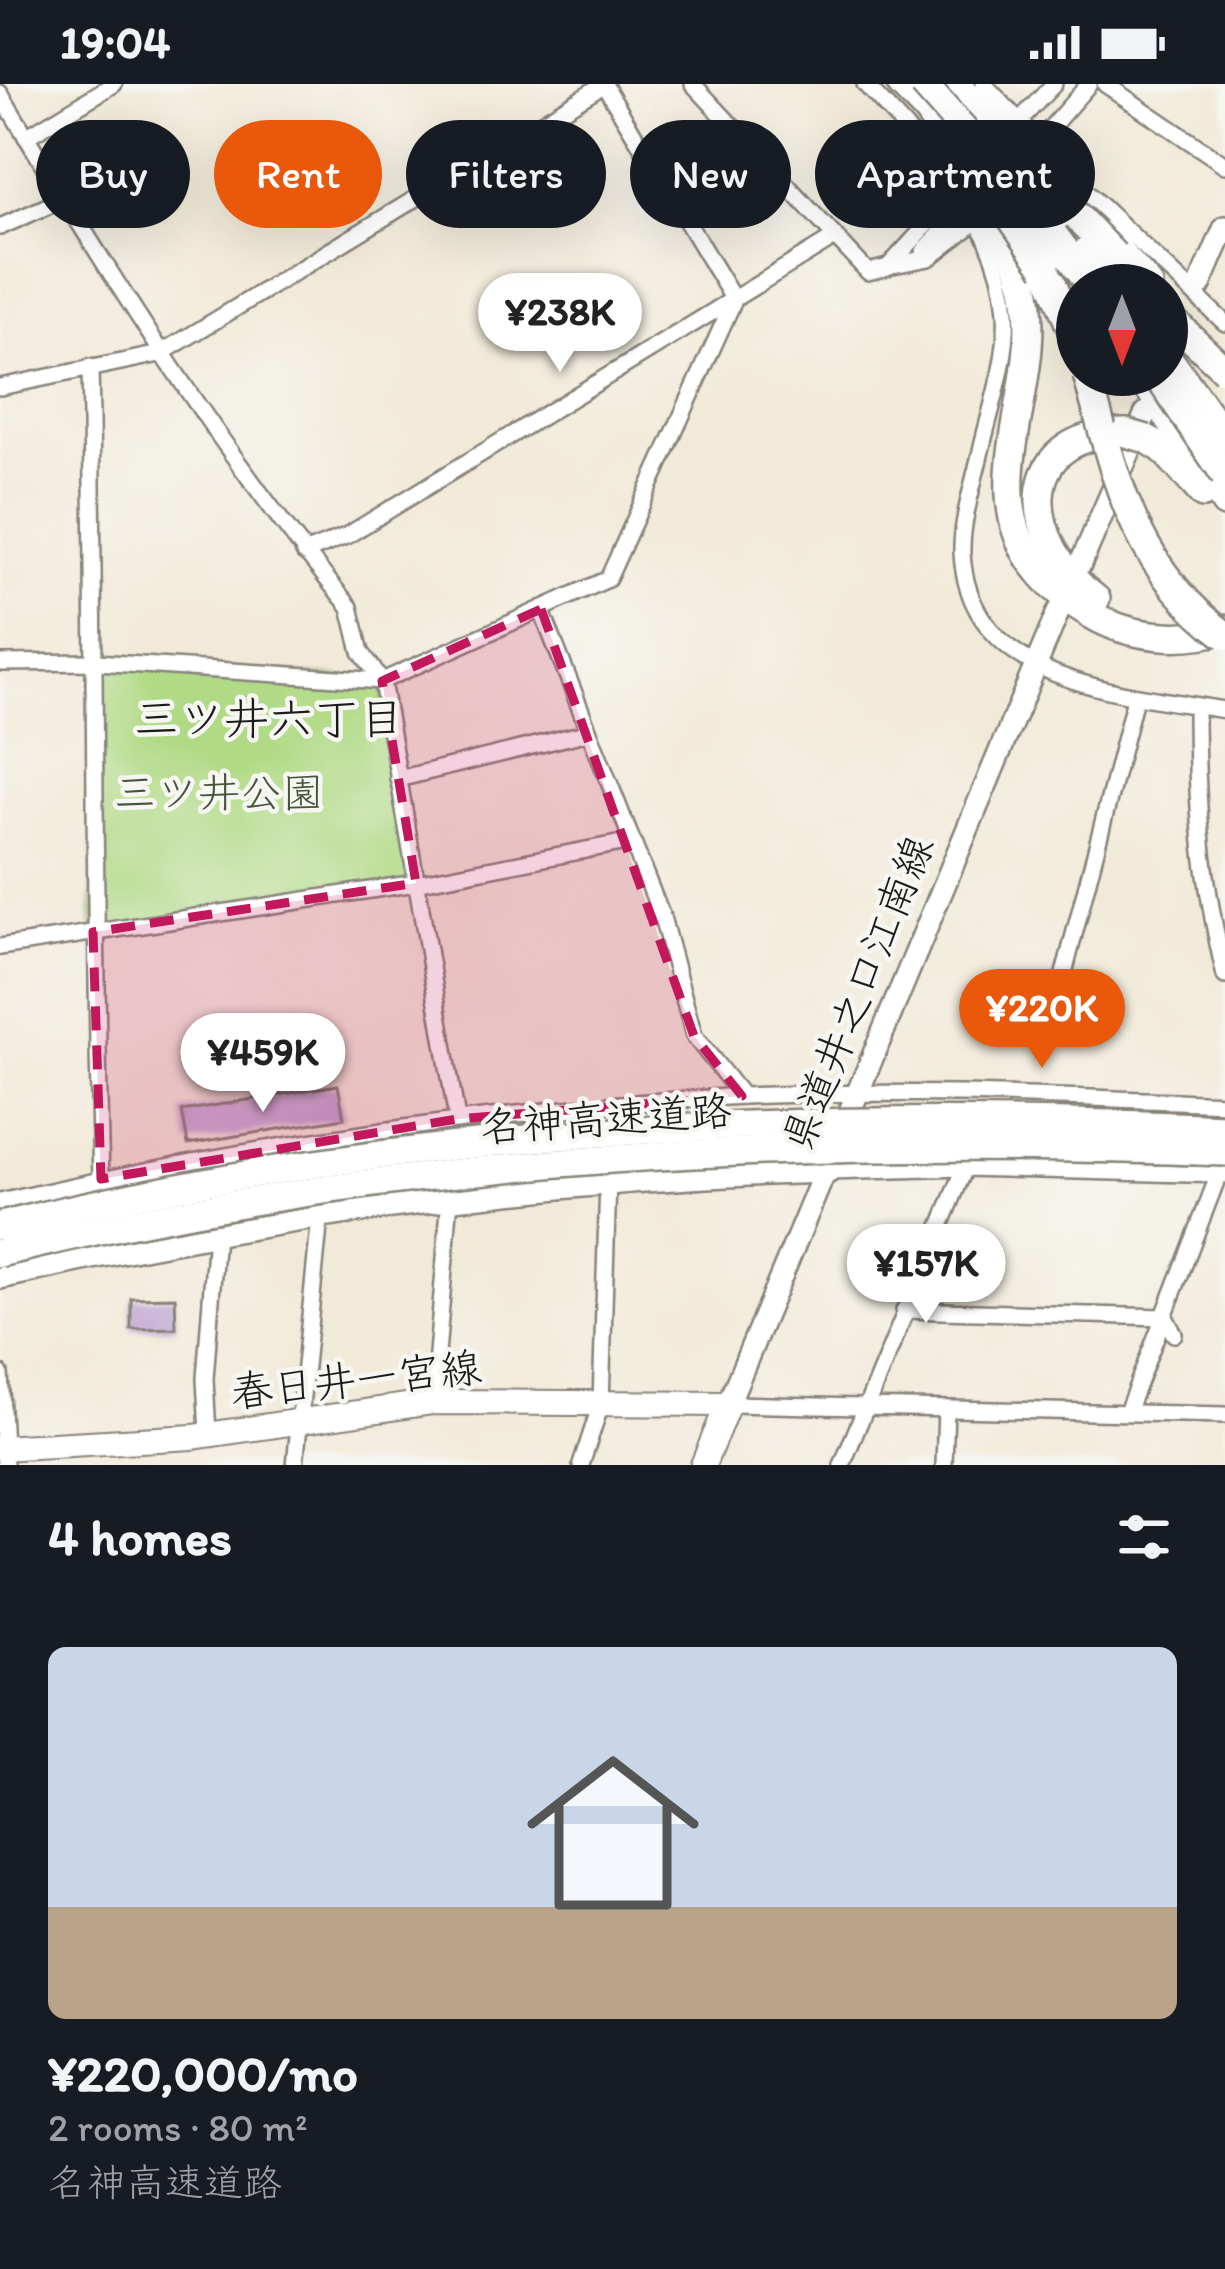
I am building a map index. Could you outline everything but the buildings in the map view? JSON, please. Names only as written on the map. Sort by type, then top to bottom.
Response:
[{"type":"highway","points":[[904,84],[924,96],[1042,219],[1075,264]]},
{"type":"highway","points":[[904,84],[1025,233],[1056,298]]},
{"type":"highway","points":[[954,84],[1004,120]]},
{"type":"highway","points":[[924,96],[1059,264]]},
{"type":"highway","points":[[924,96],[1007,232],[1024,285],[1026,361],[1010,436],[1008,480],[1023,541],[1054,589],[1100,620],[1225,632]]},
{"type":"highway","points":[[1095,223],[1128,264]]},
{"type":"highway","points":[[1082,228],[1105,264]]},
{"type":"highway","points":[[1188,332],[1225,370]]},
{"type":"highway","points":[[1188,336],[1225,380]]},
{"type":"highway","points":[[1188,373],[1225,425]]},
{"type":"highway","points":[[1188,385],[1225,436]]},
{"type":"highway","points":[[1093,396],[1122,497],[1148,554],[1184,604],[1225,632]]},
{"type":"highway","points":[[1154,396],[1225,503]]},
{"type":"highway","points":[[1171,396],[1225,475]]},
{"type":"highway","points":[[1225,520],[1140,428],[1094,435],[1050,466],[1039,501],[1042,533],[1076,584],[1100,602],[1157,627],[1225,610]]},
{"type":"highway","name":"名神高速道路","points":[[0,1226],[274,1172],[573,1133],[763,1121],[952,1118],[1225,1128]]},
{"type":"highway","name":"名神高速道路","points":[[0,1253],[323,1188],[579,1159],[816,1146],[1223,1167]]},
{"type":"main road","points":[[1200,285],[1225,227]]},
{"type":"main road","points":[[1081,563],[1140,428]]},
{"type":"main road","name":"県道井之口江南線","points":[[728,1404],[829,1172],[857,1093],[1058,612]]},
{"type":"main road","points":[[0,1278],[216,1234],[450,1198],[608,1180],[829,1172]]},
{"type":"main road","name":"春日井一宮線","points":[[3,1454],[208,1434],[433,1402],[728,1404]]},
{"type":"main road","points":[[704,1465],[728,1404]]},
{"type":"street","points":[[26,136],[114,84]]},
{"type":"street","points":[[0,387],[160,353],[604,84],[734,300]]},
{"type":"street","points":[[693,84],[868,272],[929,258],[968,228]]},
{"type":"street","points":[[865,84],[898,120]]},
{"type":"street","points":[[984,84],[1012,120]]},
{"type":"street","points":[[1032,120],[1054,84]]},
{"type":"street","points":[[1039,120],[1080,84]]},
{"type":"street","points":[[1041,120],[1089,84]]},
{"type":"street","points":[[1105,84],[1225,164]]},
{"type":"street","points":[[0,93],[5,111],[36,154]]},
{"type":"street","points":[[1095,201],[1225,323]]},
{"type":"street","points":[[0,226],[36,211]]},
{"type":"street","points":[[79,228],[160,353],[304,553],[350,607],[361,652],[382,682],[458,1119]]},
{"type":"street","points":[[888,267],[924,228]]},
{"type":"street","points":[[910,260],[943,228]]},
{"type":"street","points":[[981,228],[1006,314],[963,535],[965,579],[974,610],[988,630],[1034,663],[1104,692],[1225,710]]},
{"type":"street","points":[[304,553],[348,535],[835,237]]},
{"type":"street","points":[[0,663],[97,662],[382,682],[608,579],[734,300]]},
{"type":"street","points":[[89,367],[97,662],[93,932],[101,1179]]},
{"type":"street","points":[[542,609],[662,917],[694,1036],[742,1096]]},
{"type":"street","points":[[1039,1036],[1058,997],[1135,698]]},
{"type":"street","points":[[1196,706],[1195,808],[1203,878],[1225,976]]},
{"type":"street","points":[[398,779],[589,732]]},
{"type":"street","points":[[0,946],[416,883],[632,841]]},
{"type":"street","points":[[0,1202],[297,1141],[458,1119],[742,1096],[857,1093],[1225,1103]]},
{"type":"street","points":[[829,1172],[1223,1167],[1127,1412]]},
{"type":"street","points":[[842,1465],[964,1168]]},
{"type":"street","points":[[581,1465],[601,1405],[608,1180]]},
{"type":"street","points":[[433,1402],[450,1198]]},
{"type":"street","points":[[295,1465],[304,1417],[309,1303],[320,1216]]},
{"type":"street","points":[[208,1434],[206,1379],[216,1234]]},
{"type":"street","points":[[904,1310],[1166,1317]]},
{"type":"street","points":[[1166,1317],[1174,1334]]},
{"type":"street","points":[[0,1373],[3,1454]]},
{"type":"street","points":[[728,1404],[1225,1415]]},
{"type":"street","points":[[944,1465],[946,1408]]},
{"type":"highlighted area","points":[[541,609],[694,1036],[742,1096],[457,1119],[101,1179],[93,932],[416,883],[382,681]]},
{"type":"green space","name":"三ツ井公園","points":[[97,662],[382,681],[416,883],[93,932]]},
{"type":"district","name":"三ツ井六丁目","points":[[269,718]]}]
